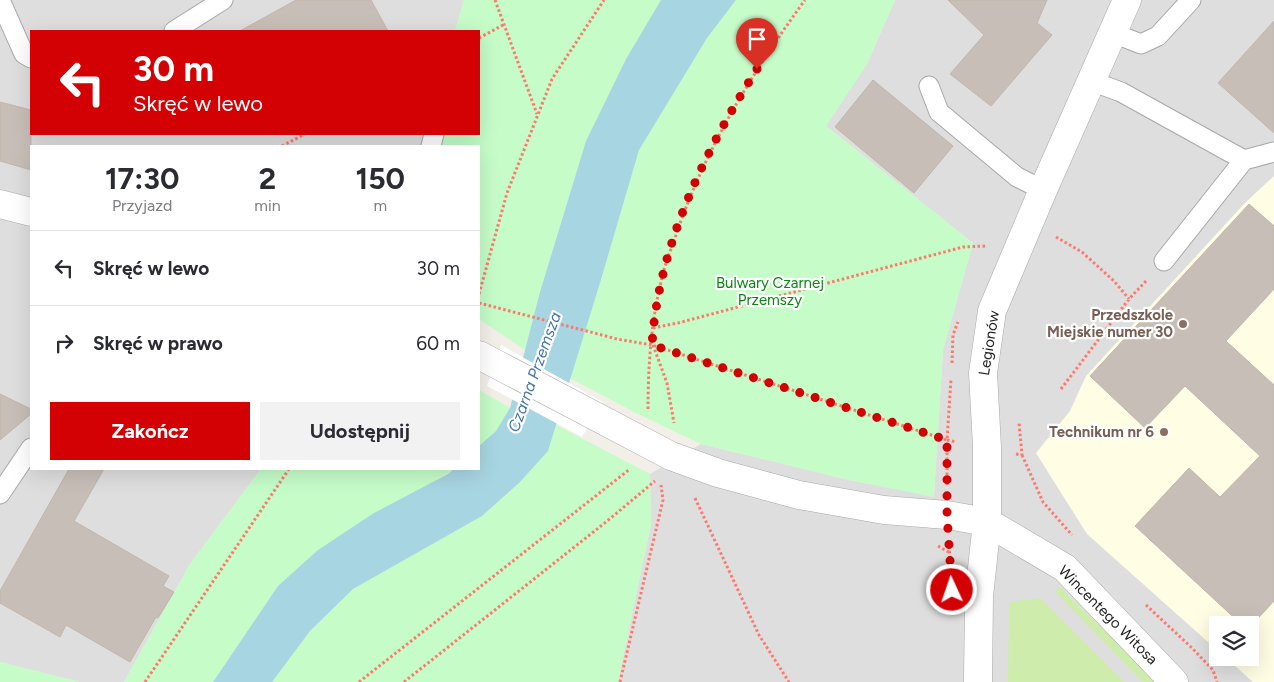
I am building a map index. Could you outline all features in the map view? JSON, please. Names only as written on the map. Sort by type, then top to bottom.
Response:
[{"type":"street","name":"Legionów","points":[[978,682],[979,596],[987,522],[987,447],[982,373],[992,311],[1127,0]]},
{"type":"street","points":[[0,204],[30,212]]},
{"type":"street","points":[[480,355],[671,456],[718,473],[799,495],[884,510],[947,515],[987,522]]},
{"type":"street","name":"Wincentego Witosa","points":[[987,522],[1065,568],[1174,682]]},
{"type":"lane","points":[[0,0],[24,54],[30,57]]},
{"type":"lane","points":[[176,30],[223,0]]},
{"type":"lane","points":[[1113,33],[1141,44],[1158,36],[1190,0]]},
{"type":"lane","points":[[1091,81],[1121,92],[1244,160]]},
{"type":"lane","points":[[929,86],[939,112],[1017,177],[1043,190]]},
{"type":"lane","points":[[1164,261],[1244,160],[1274,152]]},
{"type":"lane","points":[[0,494],[30,449]]},
{"type":"path","points":[[495,0],[538,115]]},
{"type":"path","points":[[480,290],[507,193],[552,79],[604,0]]},
{"type":"path","points":[[648,411],[649,365],[656,308],[664,269],[686,207],[710,151],[750,80],[805,0]]},
{"type":"path","points":[[480,37],[504,24]]},
{"type":"path","points":[[284,145],[303,135]]},
{"type":"path","points":[[1060,228],[1056,238],[1082,252],[1114,281],[1129,299]]},
{"type":"path","points":[[653,328],[963,247],[986,246]]},
{"type":"path","points":[[1061,389],[1129,299],[1164,261]]},
{"type":"path","points":[[480,303],[617,339],[652,345],[947,440],[1022,455],[1018,418]]},
{"type":"path","points":[[652,345],[667,383],[674,426]]},
{"type":"path","points":[[947,440],[947,515],[951,562]]},
{"type":"path","points":[[358,682],[633,467]]},
{"type":"path","points":[[145,682],[288,470]]},
{"type":"path","points":[[404,682],[583,541],[659,478],[663,500],[646,581],[620,682]]},
{"type":"path","points":[[694,495],[758,635],[789,682]]},
{"type":"shaded area","points":[[0,0],[464,0],[455,30],[30,30],[30,135],[430,135],[426,145],[30,145],[30,470],[260,470],[190,564],[124,682],[80,682],[0,662]]},
{"type":"shaded area","points":[[895,0],[1274,0],[1274,682],[618,682],[651,524],[650,474],[701,444],[849,480],[934,496],[943,350],[973,243],[826,126],[867,64]]},
{"type":"shaded area","name":"Technikum nr 6","points":[[1274,176],[1274,682],[1253,682],[1235,666],[1259,666],[1259,616],[1209,616],[1209,643],[1087,534],[1036,453],[1070,411],[1086,376],[1245,203]]},
{"type":"green space","points":[[464,0],[661,0],[626,59],[586,141],[540,292],[525,350],[480,320],[480,145],[426,145],[430,135],[480,135],[480,30],[455,30]]},
{"type":"green space","name":"Bulwary Czarnej Przemszy","points":[[736,0],[895,0],[867,64],[826,126],[973,243],[943,350],[934,497],[849,480],[701,444],[636,413],[570,378],[639,149],[707,38]]},
{"type":"green space","points":[[480,391],[510,408],[496,431],[480,445]]},
{"type":"green space","points":[[556,425],[650,474],[651,524],[618,682],[272,682],[310,631],[353,589],[482,516],[520,482],[548,451]]},
{"type":"green space","points":[[260,470],[452,470],[278,586],[213,682],[124,682],[190,564]]},
{"type":"green space","points":[[1059,586],[1156,682],[1143,682],[1055,592]]},
{"type":"green space","points":[[1040,598],[1124,682],[1008,682],[1009,602]]},
{"type":"green space","points":[[0,662],[80,682],[0,682]]},
{"type":"water","name":"Czarna Przemsza","points":[[661,0],[736,0],[707,38],[639,150],[548,451],[520,482],[482,516],[353,589],[310,631],[272,682],[213,682],[278,586],[318,550],[374,513],[453,470],[480,470],[480,445],[496,431],[510,408],[540,292],[586,141],[626,59]]},
{"type":"pier","points":[[501,345],[603,402],[582,437],[487,386]]},
{"type":"building","points":[[296,0],[371,0],[387,30],[242,30]]},
{"type":"building","points":[[948,0],[1047,0],[1037,23],[1052,35],[991,106],[950,74],[984,35]]},
{"type":"building","points":[[1274,21],[1274,133],[1218,83]]},
{"type":"building","points":[[873,80],[953,146],[914,193],[835,127]]},
{"type":"building","points":[[0,102],[30,110],[30,170],[0,161]]},
{"type":"building","points":[[1249,204],[1274,226],[1274,289],[1226,341],[1274,385],[1274,601],[1259,617],[1232,616],[1135,526],[1189,468],[1220,497],[1260,456],[1185,386],[1145,428],[1090,376]]},
{"type":"building","points":[[0,394],[30,409],[30,415],[0,440]]},
{"type":"building","points":[[68,470],[103,470],[74,521],[169,576],[163,586],[174,592],[158,618],[156,617],[130,662],[66,625],[60,637],[0,603],[0,591]]},
{"type":"place","name":"Przedszkole Miejskie numer 30","points":[[1183,324]]},
{"type":"place","name":"Technikum nr 6","points":[[1164,432]]},
{"type":"route","points":[[757,69],[710,151],[686,207],[664,269],[656,308],[652,345],[947,440],[947,515],[952,590]]}]
